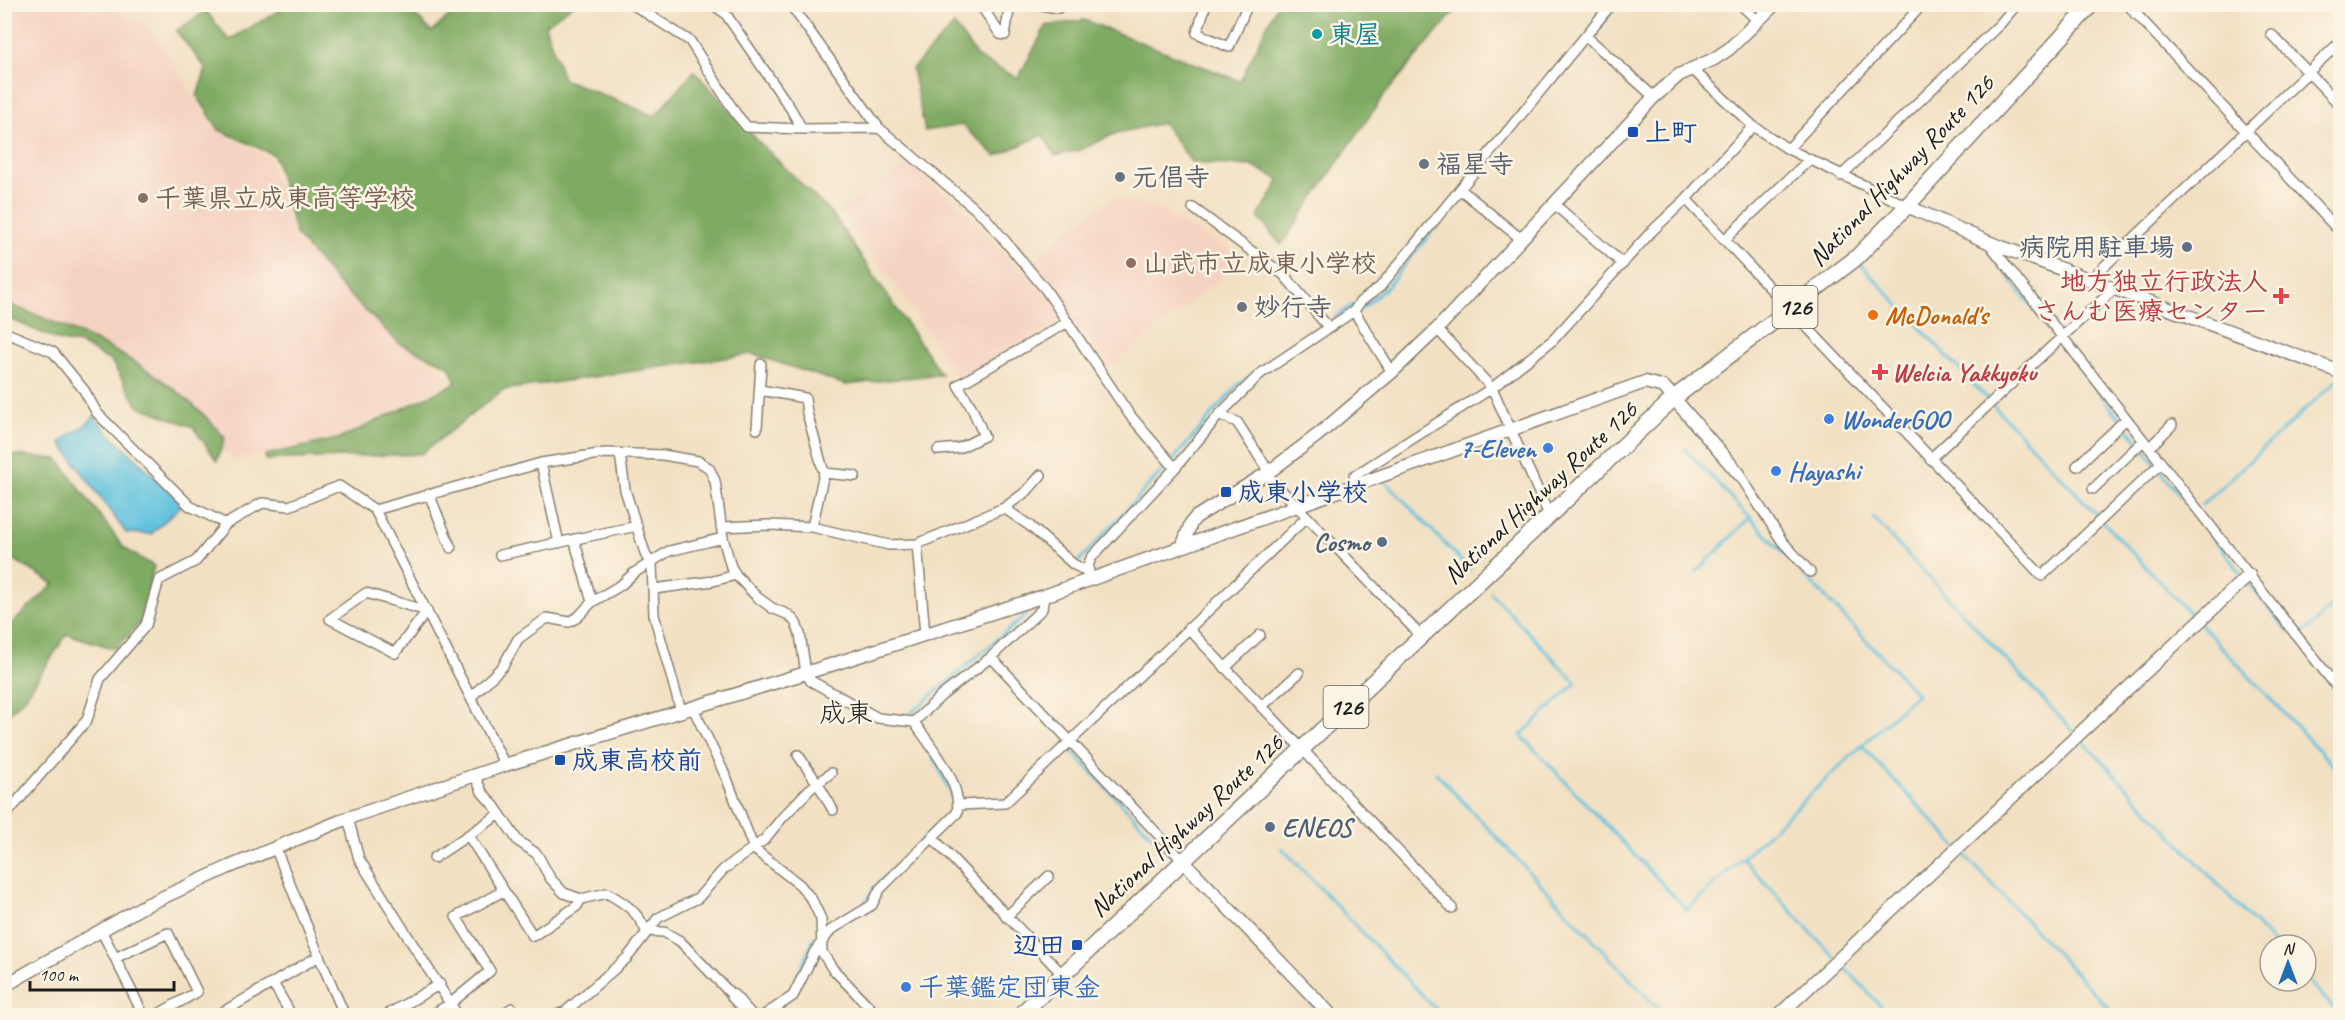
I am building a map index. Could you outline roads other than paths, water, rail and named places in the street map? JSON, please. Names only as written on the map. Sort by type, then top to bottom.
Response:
[{"type":"highway","name":"National Highway Route 126","points":[[1019,1016],[1674,398],[1856,258],[1907,206],[2092,4]]},
{"type":"street","points":[[632,4],[690,41],[736,114],[747,126],[802,129],[879,128]]},
{"type":"street","points":[[712,4],[725,13],[791,109],[802,129]]},
{"type":"street","points":[[790,4],[879,128],[985,217],[1046,290],[1129,414],[1172,464]]},
{"type":"street","points":[[980,4],[1000,34],[1005,35],[1010,4]]},
{"type":"street","points":[[1036,4],[1058,8],[1060,4]]},
{"type":"street","points":[[1206,4],[1197,33],[1229,47],[1248,4]]},
{"type":"street","points":[[1740,4],[1758,21]]},
{"type":"street","points":[[1183,545],[1191,523],[1196,517],[1268,473],[1319,434],[1392,372],[1437,329],[1654,97],[1679,75],[1714,59],[1729,49],[1774,4]]},
{"type":"street","points":[[1788,149],[1923,4]]},
{"type":"street","points":[[1841,176],[2000,24],[2017,4]]},
{"type":"street","points":[[2127,4],[2340,232]]},
{"type":"street","points":[[2135,14],[2145,4]]},
{"type":"street","points":[[1089,575],[1088,566],[1091,558],[1172,464],[1260,374],[1356,308],[1388,279],[1614,5]]},
{"type":"street","points":[[2271,34],[2340,105]]},
{"type":"street","points":[[1588,38],[1654,97]]},
{"type":"street","points":[[2091,279],[2340,42]]},
{"type":"street","points":[[1692,69],[1753,126],[1788,149],[1841,176],[1988,242],[2340,372]]},
{"type":"street","points":[[1358,483],[1354,476],[1492,388],[1553,340],[1651,232],[1686,200],[1753,126]]},
{"type":"street","points":[[1724,240],[1809,160]]},
{"type":"street","points":[[1462,191],[1521,239]]},
{"type":"street","points":[[1686,200],[2042,576],[2161,463]]},
{"type":"street","points":[[1554,204],[1623,264]]},
{"type":"street","points":[[1193,208],[1284,275],[1329,328]]},
{"type":"street","points":[[1988,242],[2340,691]]},
{"type":"street","points":[[1930,459],[2115,288]]},
{"type":"street","points":[[1356,308],[1392,372]]},
{"type":"street","points":[[938,450],[959,448],[984,436],[972,408],[958,385],[1068,322]]},
{"type":"street","points":[[1437,329],[1492,388],[1549,515]]},
{"type":"street","points":[[4,332],[52,352],[84,390],[98,413],[190,506],[226,524]]},
{"type":"street","points":[[757,429],[761,364]]},
{"type":"street","points":[[4,986],[142,907],[276,847],[348,818],[505,765],[806,673],[1044,596],[1089,575],[1296,506],[1645,382],[1660,385],[1674,398],[1738,474],[1782,540],[1810,572]]},
{"type":"street","points":[[759,390],[805,398],[824,473],[812,527]]},
{"type":"street","points":[[1219,415],[1237,422],[1268,473],[1296,506],[1421,636]]},
{"type":"street","points":[[2077,466],[2126,420]]},
{"type":"street","points":[[2093,489],[2145,444],[2172,425]]},
{"type":"street","points":[[375,510],[541,463],[606,453],[698,460],[709,468],[715,481],[723,538],[731,567],[757,597],[772,608],[789,615],[795,623],[800,634],[806,673],[811,681],[878,718],[914,722],[946,768],[959,805],[957,813],[880,889],[872,905],[831,930],[821,941],[793,996],[763,1016]]},
{"type":"street","points":[[620,454],[626,490],[646,556],[652,564],[654,615],[687,709],[727,779],[754,849],[800,885],[812,900],[820,919],[822,952],[832,968],[878,1016]]},
{"type":"street","points":[[541,463],[560,543]]},
{"type":"street","points":[[824,473],[855,476]]},
{"type":"street","points":[[722,527],[769,525],[812,527],[889,545],[917,544],[1004,508],[1027,491],[1041,475]]},
{"type":"street","points":[[4,817],[87,720],[100,679],[146,625],[159,580],[196,561],[226,524],[262,502],[289,506],[339,486],[375,510],[505,765]]},
{"type":"street","points":[[429,494],[451,548]]},
{"type":"street","points":[[1004,508],[1030,526],[1089,575]]},
{"type":"street","points":[[959,805],[1005,803],[1307,517]]},
{"type":"street","points":[[500,555],[638,526]]},
{"type":"street","points":[[471,698],[503,666],[518,639],[548,618],[569,622],[592,602],[621,585],[634,573],[652,564],[669,551],[723,538]]},
{"type":"street","points":[[574,539],[592,602]]},
{"type":"street","points":[[917,544],[925,634]]},
{"type":"street","points":[[654,589],[713,581],[736,575]]},
{"type":"street","points":[[1778,1016],[2249,575]]},
{"type":"street","points":[[366,593],[427,611],[395,653],[330,619],[366,593]]},
{"type":"street","points":[[914,722],[941,696],[991,657],[1042,609],[1044,596]]},
{"type":"street","points":[[1188,628],[1452,908]]},
{"type":"street","points":[[1225,668],[1260,635]]},
{"type":"street","points":[[991,657],[1332,1016]]},
{"type":"street","points":[[1261,707],[1299,673]]},
{"type":"street","points":[[798,755],[833,810]]},
{"type":"street","points":[[554,1016],[565,1012],[627,958],[658,918],[698,897],[724,869],[754,849],[810,789],[831,773]]},
{"type":"street","points":[[475,776],[482,792],[518,841],[537,854],[550,878],[564,892],[581,899],[608,893],[628,905],[641,919],[646,931]]},
{"type":"street","points":[[434,858],[500,814]]},
{"type":"street","points":[[348,818],[359,859],[440,984],[458,1016]]},
{"type":"street","points":[[468,835],[533,936],[577,906],[581,899]]},
{"type":"street","points":[[932,837],[1063,975]]},
{"type":"street","points":[[276,847],[345,1016]]},
{"type":"street","points":[[1006,917],[1049,876]]},
{"type":"street","points":[[430,1016],[451,1003],[490,971],[456,917],[503,891]]},
{"type":"street","points":[[101,930],[144,1016]]},
{"type":"street","points":[[646,931],[664,932],[680,941],[751,1016]]},
{"type":"street","points":[[116,958],[168,933],[197,992],[155,1016]]},
{"type":"street","points":[[216,1016],[230,1012],[319,956]]},
{"type":"street","points":[[273,983],[292,1016]]},
{"type":"street","points":[[385,1016],[440,984]]},
{"type":"street","points":[[500,1016],[512,1008]]},
{"type":"water","points":[[94,416],[183,504],[151,534],[126,533],[61,443],[69,435],[86,425]]},
{"type":"waterway","points":[[1558,77],[1615,8]]},
{"type":"waterway","points":[[1334,318],[1353,305],[1363,307],[1386,288],[1485,166]]},
{"type":"waterway","points":[[1990,253],[2244,577]]},
{"type":"waterway","points":[[1861,265],[2195,619]]},
{"type":"waterway","points":[[1280,355],[1317,329]]},
{"type":"waterway","points":[[1078,562],[1179,453],[1238,385],[1276,358]]},
{"type":"waterway","points":[[2202,505],[2338,379]]},
{"type":"waterway","points":[[1491,593],[1576,683],[1521,735],[1687,910],[1917,694],[1685,449]]},
{"type":"waterway","points":[[1387,483],[1470,570]]},
{"type":"waterway","points":[[1697,571],[1751,517]]},
{"type":"waterway","points":[[1873,518],[2075,733]]},
{"type":"waterway","points":[[2248,582],[2289,633]]},
{"type":"waterway","points":[[2303,634],[2340,599]]},
{"type":"waterway","points":[[910,714],[1026,615]]},
{"type":"waterway","points":[[2200,624],[2340,773]]},
{"type":"waterway","points":[[2080,738],[2264,933]]},
{"type":"waterway","points":[[923,742],[937,764],[953,799]]},
{"type":"waterway","points":[[1862,746],[1956,846]]},
{"type":"waterway","points":[[1068,747],[1177,862]]},
{"type":"waterway","points":[[1436,773],[1665,1016]]},
{"type":"waterway","points":[[864,904],[875,887],[953,809],[953,806]]},
{"type":"waterway","points":[[1282,848],[1442,1016]]},
{"type":"waterway","points":[[1961,851],[2116,1016]]},
{"type":"waterway","points":[[1742,858],[1835,958]]},
{"type":"waterway","points":[[798,976],[814,937]]},
{"type":"waterway","points":[[1840,962],[1890,1016]]},
{"type":"waterway","points":[[1293,984],[1323,1016]]},
{"type":"waterway","points":[[759,1013],[792,990]]},
{"type":"waterway","points":[[2318,991],[2340,1015]]},
{"type":"place","name":"東屋","points":[[1317,34]]},
{"type":"place","name":"上町","points":[[1633,132]]},
{"type":"place","name":"福星寺","points":[[1424,164]]},
{"type":"place","name":"元倡寺","points":[[1120,177]]},
{"type":"place","name":"千葉県立成東高等学校","points":[[143,198]]},
{"type":"place","name":"病院用駐車場","points":[[2187,247]]},
{"type":"place","name":"山武市立成東小学校","points":[[1131,263]]},
{"type":"place","name":"地方独立行政法人 さんむ医療センター","points":[[2281,296]]},
{"type":"place","name":"妙行寺","points":[[1242,307]]},
{"type":"place","name":"McDonald's","points":[[1873,315]]},
{"type":"place","name":"Welcia Yakkyoku","points":[[1880,372]]},
{"type":"place","name":"WonderGOO","points":[[1829,419]]},
{"type":"place","name":"7-Eleven","points":[[1548,448]]},
{"type":"place","name":"Hayashi","points":[[1776,471]]},
{"type":"place","name":"成東小学校","points":[[1226,492]]},
{"type":"place","name":"Cosmo","points":[[1382,542]]},
{"type":"place","name":"成東高校前","points":[[560,760]]},
{"type":"place","name":"ENEOS","points":[[1270,827]]},
{"type":"place","name":"辺田","points":[[1077,945]]},
{"type":"place","name":"千葉鑑定団東金","points":[[906,987]]},
{"type":"district","name":"成東","points":[[846,713]]}]
